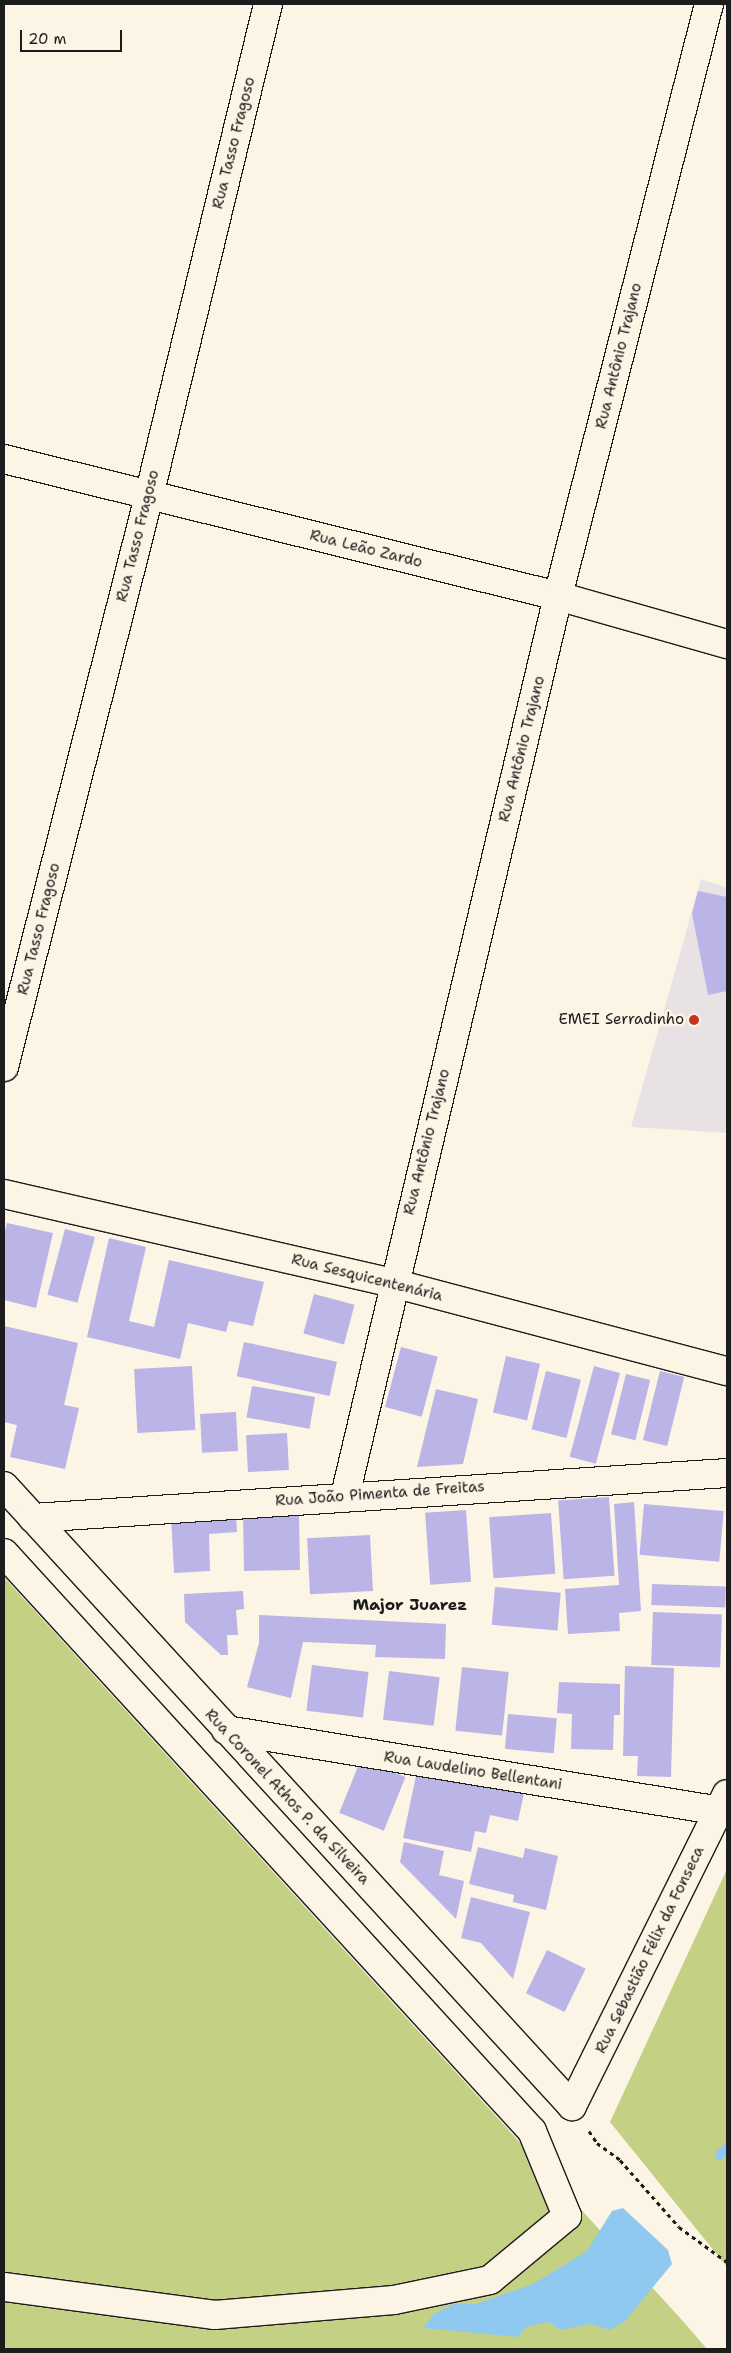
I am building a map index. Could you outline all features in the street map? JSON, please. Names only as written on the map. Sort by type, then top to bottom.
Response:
[{"type":"street","name":"Rua Tasso Fragoso","points":[[4,1067],[149,496],[268,4]]},
{"type":"street","name":"Rua Antônio Trajano","points":[[345,1496],[393,1282],[558,596],[708,4]]},
{"type":"street","name":"Rua Leão Zardo","points":[[4,459],[558,596],[727,644]]},
{"type":"street","name":"Rua Sesquicentenária","points":[[4,1194],[393,1282],[727,1371]]},
{"type":"street","name":"Rua João Pimenta de Freitas","points":[[33,1518],[345,1496],[727,1473]]},
{"type":"street","name":"Rua Coronel Athos P. da Silveira","points":[[4,1486],[572,2106]]},
{"type":"street","points":[[4,1552],[532,2131],[567,2216],[490,2280],[394,2300],[214,2315],[4,2287]]},
{"type":"street","name":"Rua Laudelino Bellentani","points":[[226,1730],[723,1803]]},
{"type":"street","name":"Rua Sebastião Félix da Fonseca","points":[[572,2106],[723,1803]]},
{"type":"path","points":[[572,2106],[597,2143],[620,2160],[679,2227],[727,2262]]},
{"type":"shaded area","name":"EMEI Serradinho","points":[[701,879],[727,888],[727,1133],[631,1127]]},
{"type":"green space","points":[[4,1577],[681,2319],[707,2349],[4,2349]]},
{"type":"green space","points":[[727,1869],[727,2267],[610,2122]]},
{"type":"water","points":[[623,2208],[668,2250],[672,2264],[625,2321],[610,2330],[591,2324],[560,2330],[548,2322],[526,2327],[518,2337],[423,2328],[434,2314],[453,2304],[476,2304],[533,2284],[587,2251],[612,2211]]},
{"type":"building","points":[[698,891],[727,897],[727,991],[708,995],[692,913]]},
{"type":"building","points":[[7,1223],[53,1233],[36,1308],[4,1300],[4,1236]]},
{"type":"building","points":[[65,1229],[95,1237],[77,1303],[47,1295]]},
{"type":"building","points":[[109,1238],[146,1247],[129,1321],[154,1327],[169,1260],[264,1282],[253,1326],[229,1321],[226,1332],[188,1323],[180,1359],[87,1337]]},
{"type":"building","points":[[314,1294],[355,1305],[344,1344],[303,1334]]},
{"type":"building","points":[[4,1326],[78,1343],[64,1405],[79,1408],[65,1469],[10,1457],[17,1425],[4,1422]]},
{"type":"building","points":[[244,1342],[337,1362],[330,1396],[237,1376]]},
{"type":"building","points":[[401,1347],[438,1357],[422,1417],[385,1407]]},
{"type":"building","points":[[506,1356],[540,1364],[527,1420],[493,1413]]},
{"type":"building","points":[[192,1366],[195,1430],[137,1433],[134,1369]]},
{"type":"building","points":[[594,1366],[620,1373],[596,1464],[570,1457]]},
{"type":"building","points":[[546,1371],[581,1380],[566,1438],[531,1429]]},
{"type":"building","points":[[660,1371],[684,1377],[667,1446],[643,1440]]},
{"type":"building","points":[[626,1374],[650,1380],[635,1440],[611,1434]]},
{"type":"building","points":[[252,1386],[315,1397],[309,1429],[246,1418]]},
{"type":"building","points":[[436,1389],[478,1399],[463,1464],[417,1467]]},
{"type":"building","points":[[236,1412],[238,1451],[202,1453],[200,1414]]},
{"type":"building","points":[[287,1433],[289,1470],[248,1472],[246,1435]]},
{"type":"building","points":[[609,1497],[615,1576],[564,1579],[558,1501]]},
{"type":"building","points":[[634,1502],[641,1611],[619,1613],[620,1631],[568,1634],[565,1589],[619,1585],[614,1504]]},
{"type":"building","points":[[644,1504],[724,1511],[719,1562],[640,1555]]},
{"type":"building","points":[[466,1510],[471,1582],[430,1585],[425,1513]]},
{"type":"building","points":[[299,1513],[300,1570],[244,1571],[243,1514]]},
{"type":"building","points":[[551,1513],[555,1574],[493,1578],[489,1517]]},
{"type":"building","points":[[236,1515],[237,1532],[209,1534],[210,1571],[174,1573],[171,1517]]},
{"type":"building","points":[[370,1535],[373,1591],[310,1594],[307,1538]]},
{"type":"building","points":[[652,1584],[726,1587],[725,1608],[651,1605]]},
{"type":"building","points":[[495,1587],[561,1593],[557,1631],[492,1625]]},
{"type":"building","points":[[243,1591],[244,1609],[236,1610],[238,1635],[227,1635],[228,1655],[221,1655],[185,1622],[184,1594]]},
{"type":"building","points":[[653,1612],[722,1614],[720,1667],[651,1665]]},
{"type":"building","points":[[259,1615],[446,1624],[445,1659],[375,1657],[376,1645],[303,1642],[291,1698],[247,1687],[259,1643]]},
{"type":"building","points":[[312,1665],[369,1672],[363,1718],[306,1711]]},
{"type":"building","points":[[625,1666],[674,1668],[671,1777],[637,1776],[638,1756],[623,1756]]},
{"type":"building","points":[[462,1667],[509,1672],[502,1736],[455,1731]]},
{"type":"building","points":[[389,1671],[440,1677],[434,1726],[383,1720]]},
{"type":"building","points":[[559,1682],[620,1684],[620,1715],[614,1715],[613,1750],[571,1749],[572,1714],[557,1713]]},
{"type":"building","points":[[508,1714],[557,1718],[554,1753],[505,1749]]},
{"type":"building","points":[[361,1759],[406,1777],[384,1831],[339,1813]]},
{"type":"building","points":[[418,1766],[525,1789],[518,1821],[490,1815],[486,1833],[475,1831],[471,1852],[403,1838]]},
{"type":"building","points":[[404,1842],[444,1851],[439,1875],[464,1881],[456,1919],[400,1862]]},
{"type":"building","points":[[478,1847],[523,1858],[525,1848],[558,1856],[546,1910],[513,1902],[514,1895],[469,1884]]},
{"type":"building","points":[[471,1897],[530,1912],[513,1979],[481,1943],[461,1938]]},
{"type":"building","points":[[547,1950],[586,1969],[565,2012],[526,1993]]},
{"type":"waterway","points":[[720,2155],[727,2148]]},
{"type":"place","name":"EMEI Serradinho","points":[[694,1020]]},
{"type":"district","name":"Major Juarez","points":[[410,1605]]}]
